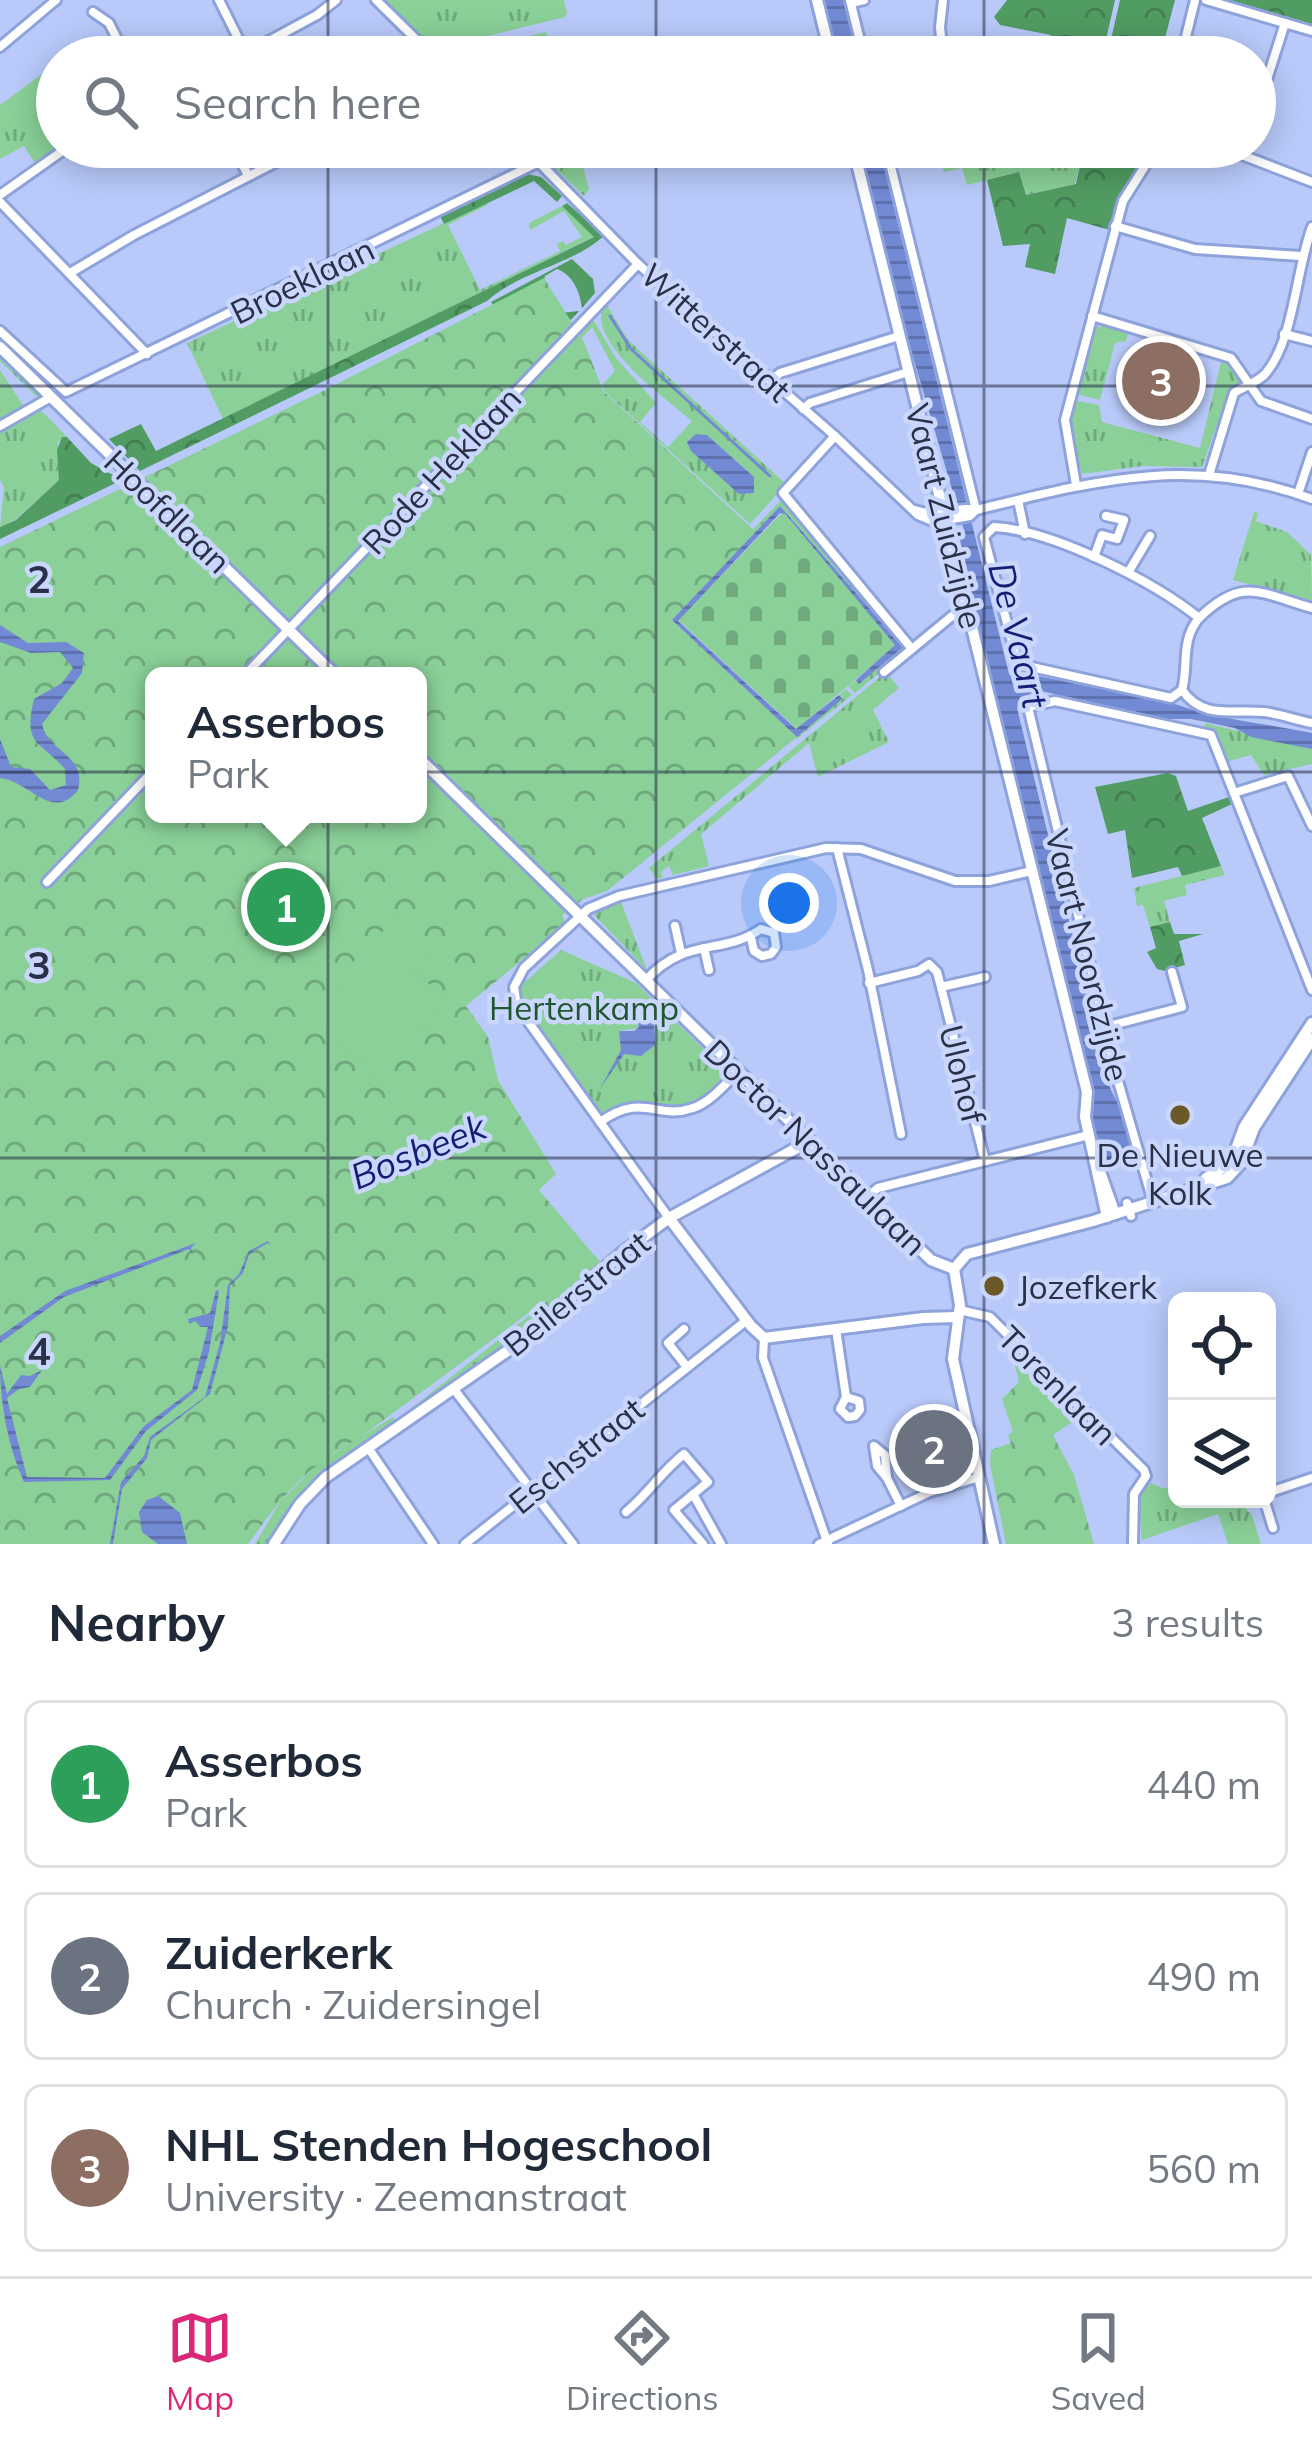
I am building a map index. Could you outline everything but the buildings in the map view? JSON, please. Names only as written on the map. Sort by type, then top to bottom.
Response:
[{"type":"street","points":[[1,44],[56,0]]},
{"type":"street","points":[[219,0],[235,36]]},
{"type":"street","points":[[279,36],[336,0]]},
{"type":"street","points":[[376,0],[413,36]]},
{"type":"street","points":[[817,0],[826,36]]},
{"type":"street","points":[[859,36],[850,2],[864,0]]},
{"type":"street","points":[[941,36],[943,0]]},
{"type":"street","points":[[1186,36],[1195,0]]},
{"type":"street","points":[[1206,0],[1312,31]]},
{"type":"street","points":[[93,12],[109,23],[116,36]]},
{"type":"street","points":[[1276,51],[1285,23]]},
{"type":"street","points":[[1276,165],[1312,182]]},
{"type":"street","points":[[41,168],[0,199],[147,354]]},
{"type":"street","points":[[244,168],[248,175]]},
{"type":"street","points":[[70,273],[262,168]]},
{"type":"street","name":"Broeklaan","points":[[0,425],[527,168]]},
{"type":"street","name":"Witterstraat","points":[[545,168],[638,264],[915,510],[932,516],[961,514]]},
{"type":"street","name":"Vaart Zuidzijde","points":[[858,168],[895,337],[961,514],[968,609],[1087,1092],[1089,1135],[1110,1212]]},
{"type":"street","points":[[890,168],[961,514],[1076,485],[1145,474],[1209,475],[1312,500]]},
{"type":"street","points":[[1076,485],[1065,421],[1115,226],[1123,201],[1144,168]]},
{"type":"street","points":[[1115,226],[1196,249],[1301,256]]},
{"type":"street","points":[[1209,475],[1230,400],[1265,376],[1284,334],[1312,227]]},
{"type":"street","name":"Rode Heklaan","points":[[253,667],[638,264]]},
{"type":"street","points":[[1092,316],[1232,358],[1261,401],[1312,419]]},
{"type":"street","points":[[0,331],[57,394]]},
{"type":"street","points":[[1284,334],[1312,341]]},
{"type":"street","points":[[770,381],[780,373],[895,337]]},
{"type":"street","name":"Hoofdlaan","points":[[0,347],[57,394],[327,667]]},
{"type":"street","points":[[802,410],[810,403],[908,372]]},
{"type":"street","points":[[835,436],[783,493],[912,649]]},
{"type":"street","points":[[1298,494],[1312,452]]},
{"type":"street","points":[[1018,500],[1025,534]]},
{"type":"street","points":[[1094,557],[1102,535],[1118,539],[1123,530],[1124,520],[1106,516]]},
{"type":"street","points":[[1182,690],[1171,698],[1018,664],[984,534],[996,526],[1094,557],[1129,572],[1199,618]]},
{"type":"street","points":[[1129,572],[1150,536]]},
{"type":"street","points":[[1312,608],[1240,591],[1221,597],[1190,628],[1182,690],[1204,709],[1262,712],[1312,724]]},
{"type":"street","points":[[884,672],[952,616],[968,609]]},
{"type":"street","name":"Vaart Noordzijde","points":[[1152,1198],[1105,1027],[1028,707],[1055,701],[1206,733],[1213,738],[1234,793]]},
{"type":"street","points":[[427,766],[581,916]]},
{"type":"street","points":[[1311,828],[1288,776],[1234,793],[1312,990]]},
{"type":"street","points":[[47,882],[145,779]]},
{"type":"street","points":[[837,848],[901,1134]]},
{"type":"street","points":[[807,1138],[669,1218],[514,998],[524,968],[599,902],[797,852],[861,849],[955,881],[989,881],[1033,871]]},
{"type":"street","name":"Doctor Nassaulaan","points":[[581,916],[933,1262],[954,1269]]},
{"type":"street","points":[[675,926],[681,953]]},
{"type":"street","points":[[646,980],[664,960],[681,953],[751,938]]},
{"type":"street","points":[[704,948],[709,970]]},
{"type":"street","name":"Ulohof","points":[[869,982],[919,971],[929,964],[938,972],[985,1161]]},
{"type":"street","points":[[1105,1027],[1182,1007],[1172,972]]},
{"type":"street","name":"Ulohof","points":[[941,987],[985,976]]},
{"type":"street","points":[[994,1544],[953,1358],[959,1314],[954,1269],[967,1254],[1129,1209],[1230,1165],[1244,1127],[1312,1023]]},
{"type":"street","points":[[1152,1198],[1218,1182],[1236,1169],[1251,1132],[1312,1039]]},
{"type":"street","points":[[600,1122],[634,1106],[677,1111],[696,1107],[739,1071]]},
{"type":"street","points":[[867,1197],[878,1188],[1089,1135]]},
{"type":"street","name":"Beilerstraat","points":[[274,1544],[319,1483],[517,1345],[669,1218],[764,1338]]},
{"type":"street","points":[[959,1314],[764,1338],[763,1358],[824,1543],[901,1506],[979,1477]]},
{"type":"street","name":"Torenlaan","points":[[959,1314],[990,1317],[1138,1463],[1146,1476],[1134,1494],[1133,1544]]},
{"type":"street","name":"Eschstraat","points":[[465,1544],[747,1321]]},
{"type":"street","points":[[684,1329],[668,1343],[688,1366]]},
{"type":"street","points":[[836,1329],[846,1397]]},
{"type":"street","points":[[453,1388],[572,1544]]},
{"type":"street","points":[[369,1449],[433,1544]]},
{"type":"street","points":[[626,1512],[655,1489],[661,1473],[684,1454],[707,1482],[674,1510],[703,1544]]},
{"type":"street","points":[[887,1478],[901,1506]]},
{"type":"street","points":[[1276,1492],[1312,1478]]},
{"type":"street","points":[[693,1494],[722,1544]]},
{"type":"street","points":[[1268,1508],[1273,1528]]},
{"type":"green space","points":[[383,0],[564,0],[567,13],[488,36],[420,36]]},
{"type":"green space","points":[[1007,0],[1115,0],[1107,36],[1051,36],[1000,25],[994,17]]},
{"type":"green space","points":[[1120,0],[1175,0],[1166,36],[1112,36]]},
{"type":"green space","points":[[1227,0],[1312,0],[1312,24]]},
{"type":"green space","points":[[36,78],[36,161],[24,146],[0,159],[0,105]]},
{"type":"green space","points":[[555,168],[584,168],[589,189],[584,196]]},
{"type":"green space","points":[[962,168],[1079,168],[1075,184],[1026,195],[1019,172],[967,185]]},
{"type":"green space","points":[[1079,168],[1140,168],[1121,197],[1110,230],[1067,218],[1055,274],[1025,267],[1030,244],[1003,246],[987,180],[1019,172],[1026,195],[1076,184]]},
{"type":"green space","points":[[527,174],[541,177],[562,196],[557,202],[534,181],[444,224],[440,216]]},
{"type":"green space","points":[[567,203],[604,236],[487,301],[140,471],[109,439],[141,424],[156,451],[594,237],[562,206]]},
{"type":"green space","points":[[489,204],[448,225],[480,290],[560,251],[557,244],[582,237],[564,211],[530,230],[529,223],[562,206],[595,236],[223,419],[187,343]]},
{"type":"green space","points":[[572,259],[593,279],[595,293],[582,308],[567,275],[557,269],[545,276],[543,283],[561,313],[579,311],[531,363],[491,302]]},
{"type":"green space","points":[[544,278],[584,342],[603,391],[756,532],[671,621],[797,737],[607,891],[583,899],[562,915],[565,922],[557,931],[466,1006],[488,1037],[498,1080],[556,1174],[539,1190],[599,1261],[309,1472],[248,1544],[0,1544],[0,547]]},
{"type":"green space","points":[[605,302],[629,341],[786,484],[750,524],[604,391],[602,385],[615,371],[592,327],[566,354],[537,374],[587,322],[594,321],[616,358],[656,403],[640,422],[668,447],[692,421],[616,351],[601,317]],"holes":[[[707,435],[754,477],[754,493],[688,446],[689,439]]]},
{"type":"green space","points":[[1102,321],[1129,330],[1126,341],[1115,343],[1100,400],[1075,394],[1092,326],[1101,327]]},
{"type":"green space","points":[[0,353],[45,398],[0,423],[0,370],[25,408],[40,400],[0,361]]},
{"type":"green space","points":[[1222,358],[1243,379],[1228,393],[1202,467],[1143,466],[1082,474],[1068,422],[1073,400],[1099,405],[1102,422],[1200,448]]},
{"type":"green space","points":[[40,409],[67,437],[58,442],[59,480],[16,519],[0,527],[4,487],[0,428]]},
{"type":"green space","points":[[62,437],[91,463],[122,480],[0,539],[0,527],[16,520],[59,480],[57,450]]},
{"type":"green space","points":[[783,498],[908,649],[855,693],[848,686],[856,680],[860,683],[902,646],[780,506],[672,620],[797,737],[842,698],[839,695],[846,689],[852,695],[796,739],[665,620]]},
{"type":"green space","points":[[783,512],[896,645],[797,729],[678,620]]},
{"type":"green space","points":[[1254,512],[1258,513],[1256,521],[1287,532],[1311,555],[1312,602],[1233,580]]},
{"type":"green space","points":[[886,672],[899,688],[873,710],[889,742],[818,777],[809,743],[701,834],[709,866],[673,875],[669,866],[657,879],[649,868]]},
{"type":"green space","points":[[1205,723],[1312,749],[1312,764],[1264,775],[1251,755],[1226,762],[1214,734],[1203,730]]},
{"type":"green space","points":[[1168,773],[1176,776],[1188,811],[1229,797],[1232,804],[1202,818],[1221,866],[1182,876],[1178,867],[1132,878],[1125,830],[1108,834],[1095,787]]},
{"type":"green space","points":[[1221,866],[1225,875],[1185,885],[1187,895],[1164,901],[1170,922],[1150,927],[1143,905],[1137,906],[1134,888]]},
{"type":"green space","points":[[621,902],[647,970],[594,915],[600,908]]},
{"type":"green space","points":[[395,919],[429,952],[412,971],[447,998],[433,1013],[440,1020],[427,1033],[419,1027],[374,1074],[314,1019],[343,989],[335,980]]},
{"type":"green space","points":[[1170,922],[1174,934],[1203,934],[1179,941],[1185,965],[1165,971],[1157,969],[1147,952],[1156,948],[1150,927]]},
{"type":"green space","name":"Hertenkamp","points":[[561,950],[636,983],[721,1066],[727,1080],[689,1107],[636,1103],[609,1113],[598,1111],[519,1003],[521,977],[526,981]],"holes":[[[636,1005],[653,1012],[657,1040],[634,1055],[624,1053],[612,1069],[622,1049],[619,1031],[638,1028]]]},
{"type":"green space","points":[[593,1254],[602,1263],[513,1342],[400,1417],[539,1308]]},
{"type":"green space","points":[[1014,1361],[1074,1421],[1053,1435],[1074,1475],[1094,1544],[1006,1544],[990,1464],[991,1450],[1011,1443],[1008,1435],[1013,1432],[1002,1399],[1019,1382]]},
{"type":"green space","points":[[393,1417],[397,1422],[310,1485],[268,1544],[255,1544],[280,1502],[318,1463]]},
{"type":"green space","points":[[1151,1483],[1168,1488],[1168,1508],[1245,1508],[1261,1544],[1228,1544],[1218,1514],[1142,1540],[1138,1497]]},
{"type":"water","points":[[824,0],[843,0],[852,36],[833,36]]},
{"type":"water","points":[[865,168],[884,168],[1009,674],[1017,682],[1038,676],[1312,733],[1312,749],[1251,737],[1235,728],[1168,719],[1041,691],[1020,697],[1017,708],[1110,1088],[1122,1112],[1135,1163],[1105,1170],[1092,1120],[1092,1090],[971,606],[959,533],[964,530],[906,333]]},
{"type":"water","points":[[696,434],[707,435],[754,477],[754,493],[739,494],[691,451],[687,442]]},
{"type":"water","points":[[780,506],[903,647],[859,684],[856,680],[895,645],[780,513],[678,621],[796,729],[839,695],[842,699],[797,737],[672,620]]},
{"type":"water","points":[[0,625],[28,643],[66,642],[84,653],[82,673],[42,724],[77,769],[78,790],[68,799],[50,801],[0,778],[0,739],[11,767],[30,769],[50,790],[66,785],[65,769],[35,740],[30,725],[34,699],[62,683],[73,668],[60,652],[31,653],[0,642]]},
{"type":"water","points":[[640,1003],[653,1012],[655,1045],[641,1056],[624,1054],[600,1089],[621,1050],[619,1031],[639,1027],[634,1010]]},
{"type":"water","points":[[268,1241],[271,1246],[268,1243],[249,1254],[243,1273],[230,1286],[228,1326],[210,1394],[151,1440],[147,1458],[122,1489],[110,1544],[121,1482],[144,1456],[150,1437],[205,1397],[220,1343],[228,1285],[249,1251]]},
{"type":"water","points":[[196,1243],[191,1248],[193,1255],[189,1249],[64,1297],[0,1343],[0,1336],[65,1291]]},
{"type":"water","points":[[216,1290],[209,1352],[197,1390],[146,1431],[110,1480],[24,1482],[6,1425],[0,1365],[7,1394],[21,1375],[42,1370],[30,1387],[7,1398],[27,1477],[105,1478],[144,1426],[192,1390],[208,1327],[195,1321],[189,1324],[188,1319],[210,1313]]},
{"type":"water","points":[[158,1496],[180,1513],[187,1544],[158,1544],[142,1532],[139,1512],[147,1500]]},
{"type":"waterway","points":[[610,316],[631,349],[770,476]]},
{"type":"place","name":"NHL Stenden Hogeschool","points":[[1161,381]]},
{"type":"place","name":"Asserbos","points":[[286,907]]},
{"type":"place","name":"De Nieuwe Kolk","points":[[1180,1115]]},
{"type":"place","name":"Jozefkerk","points":[[994,1286]]},
{"type":"place","name":"Zuiderkerk","points":[[934,1449]]},
{"type":"water label","name":"De Vaart","points":[[1019,635]]},
{"type":"water label","name":"Bosbeek","points":[[418,1151]]}]
